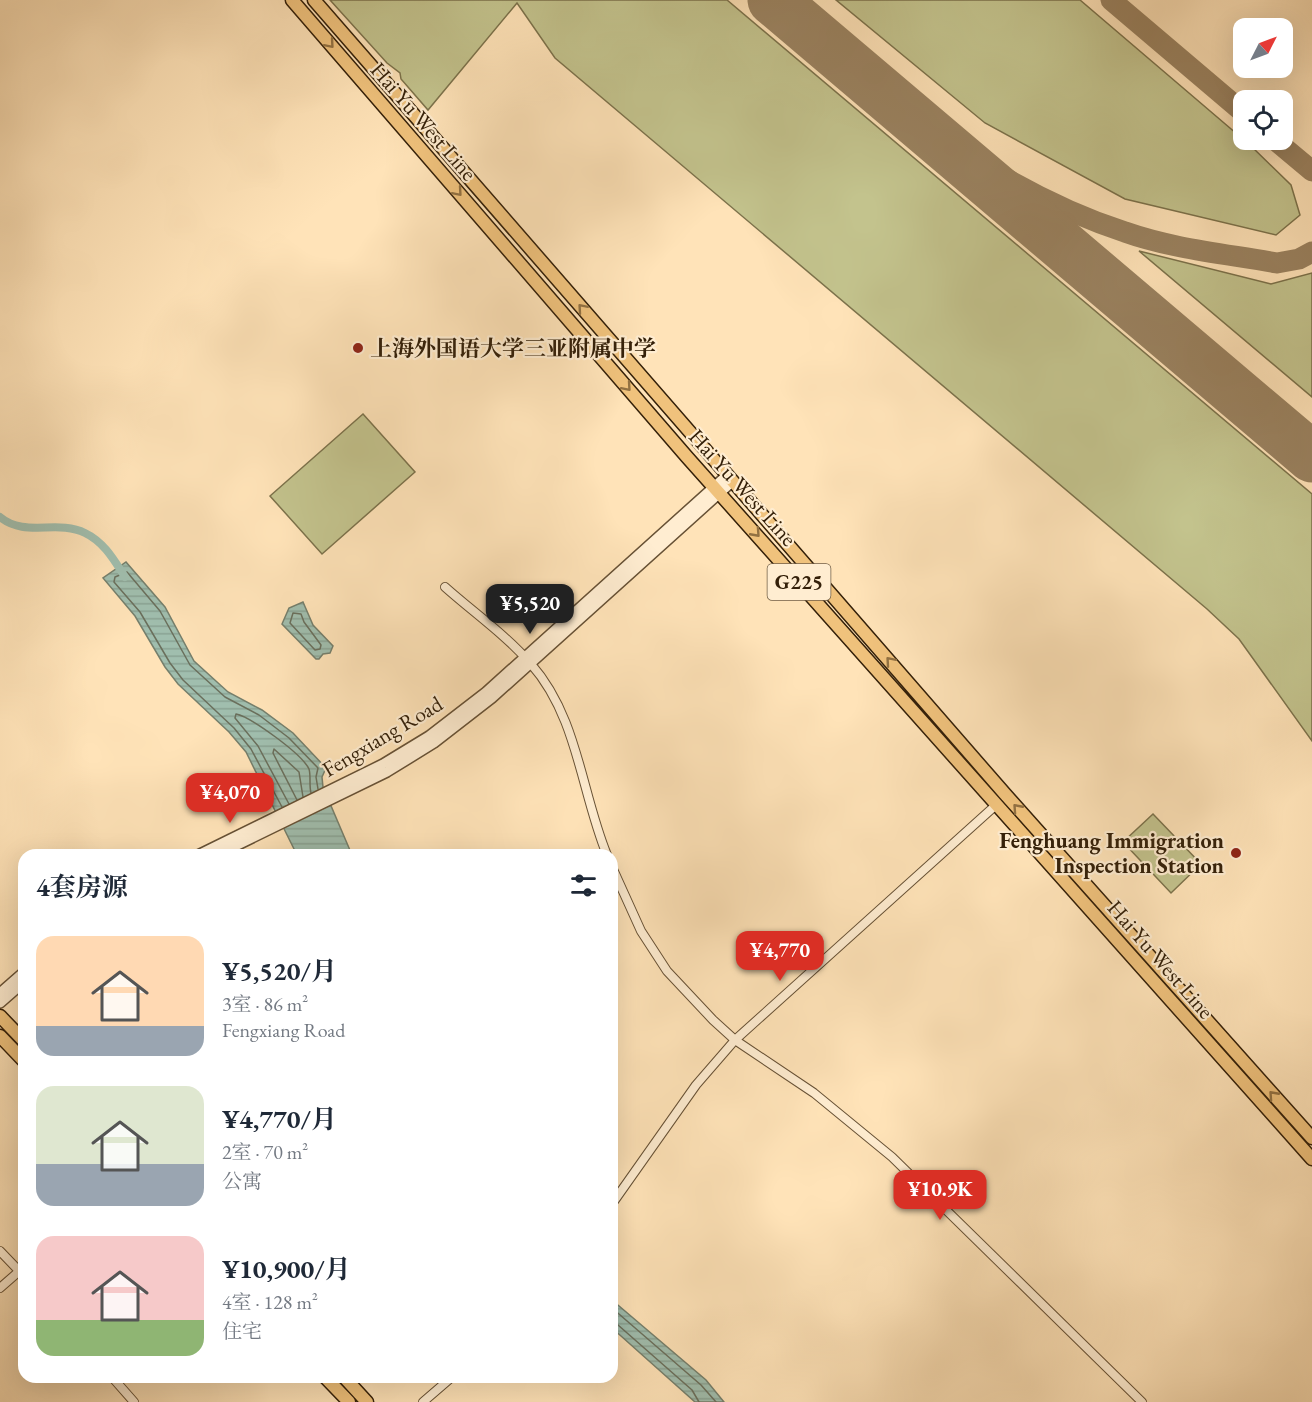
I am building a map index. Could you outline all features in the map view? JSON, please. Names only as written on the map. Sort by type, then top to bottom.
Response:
[{"type":"main road","name":"Hai Yu West Line","points":[[292,0],[717,490],[1145,974],[1312,1159]]},
{"type":"main road","name":"Hai Yu West Line","points":[[314,0],[729,479],[1155,964],[1312,1138]]},
{"type":"main road","points":[[1145,974],[1155,964]]},
{"type":"main road","points":[[0,1016],[18,1035]]},
{"type":"main road","points":[[0,1036],[18,1055]]},
{"type":"main road","points":[[331,1383],[349,1402]]},
{"type":"main road","points":[[350,1383],[367,1402]]},
{"type":"street","name":"Fengxiang Road","points":[[228,849],[331,794],[429,736],[528,660],[729,479]]},
{"type":"street","points":[[445,587],[528,660],[550,691],[576,748],[605,849]]},
{"type":"street","points":[[618,1196],[696,1085],[735,1040],[996,805]]},
{"type":"street","name":"Fengxiang Road","points":[[212,849],[277,821]]},
{"type":"street","points":[[618,880],[641,932],[667,971],[735,1040],[814,1093],[892,1157],[1142,1402]]},
{"type":"street","points":[[0,993],[18,977]]},
{"type":"street","points":[[0,1003],[18,987]]},
{"type":"street","points":[[0,1251],[18,1268]]},
{"type":"street","points":[[0,1288],[18,1275]]},
{"type":"street","points":[[117,1383],[134,1402]]},
{"type":"street","points":[[423,1402],[445,1383]]},
{"type":"green space","points":[[330,0],[727,0],[1312,494],[1312,741],[1239,639],[1207,609],[555,58],[517,3],[428,110],[401,79],[400,73],[387,63]]},
{"type":"green space","points":[[836,0],[1080,0],[1233,131],[1233,150],[1255,150],[1291,185],[1300,215],[1276,235],[1125,199],[985,123]]},
{"type":"green space","points":[[1139,251],[1271,284],[1312,273],[1312,397]]},
{"type":"green space","points":[[363,414],[415,472],[322,554],[270,496]]},
{"type":"green space","points":[[1153,814],[1201,864],[1171,893],[1123,842]]},
{"type":"water","points":[[126,562],[165,607],[194,661],[228,692],[262,710],[293,733],[326,768],[322,777],[323,787],[349,849],[294,849],[246,752],[229,732],[178,684],[165,667],[135,616],[103,578]]},
{"type":"water","points":[[303,602],[313,625],[333,646],[330,653],[323,654],[319,659],[316,659],[282,624],[289,608]]},
{"type":"water","points":[[618,1305],[706,1380],[724,1402],[695,1402],[618,1333]]},
{"type":"waterway","points":[[0,517],[10,523],[30,528],[63,528],[85,533],[103,546],[125,577]]},
{"type":"taxiway","points":[[1111,0],[1233,104]]},
{"type":"taxiway","points":[[912,117],[962,152],[1014,183],[1068,210],[1125,232],[1181,247],[1277,263],[1299,259],[1312,252]]},
{"type":"taxiway","points":[[1287,150],[1312,171]]},
{"type":"taxiway","points":[[1258,411],[1312,449]]},
{"type":"runway","points":[[773,0],[1312,457]]},
{"type":"place","name":"上海外国语大学三亚附属中学","points":[[358,348]]},
{"type":"place","name":"Fenghuang Immigration Inspection Station","points":[[1236,853]]}]
